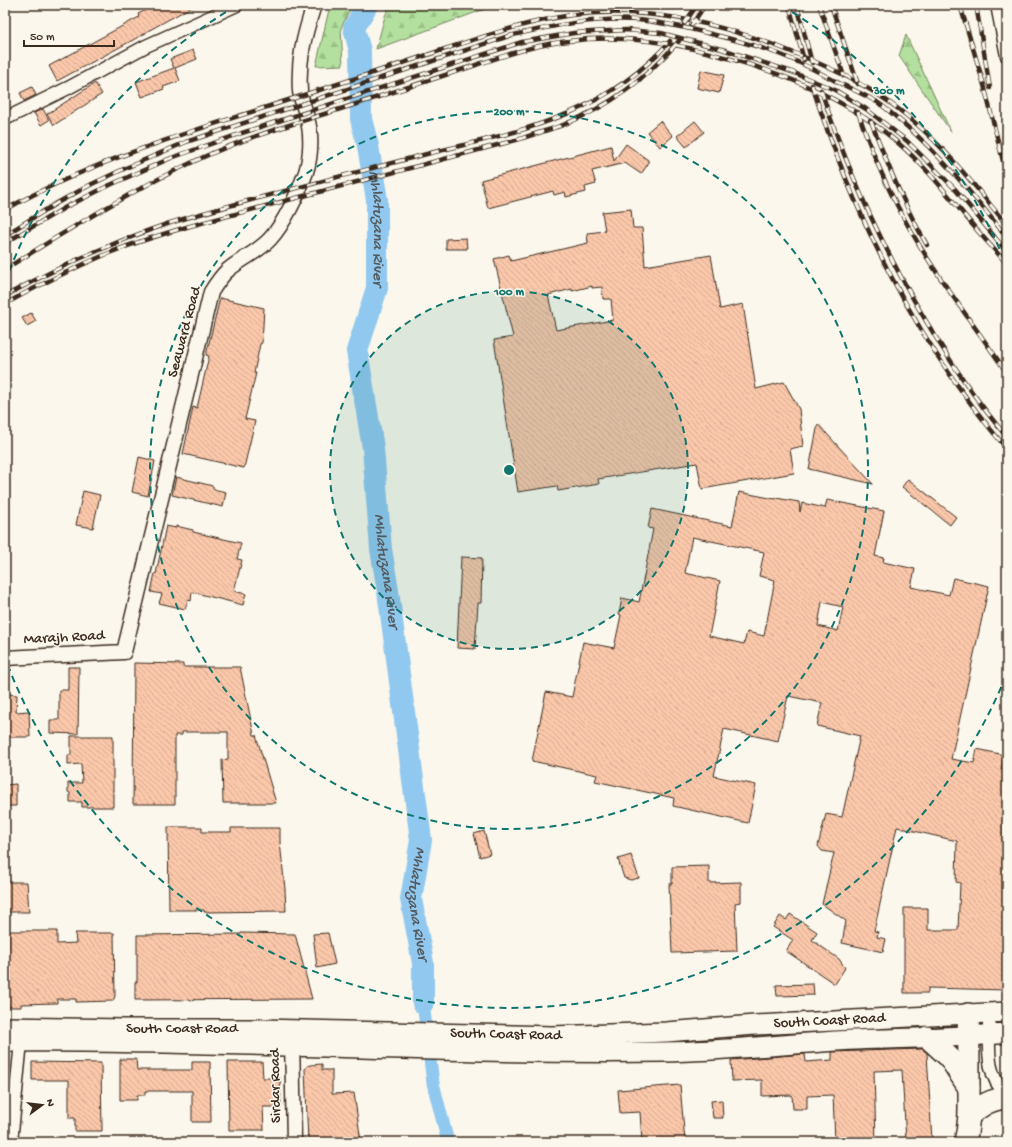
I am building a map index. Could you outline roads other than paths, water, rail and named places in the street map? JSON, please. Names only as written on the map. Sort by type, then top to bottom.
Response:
[{"type":"highway","name":"South Coast Road","points":[[552,1044],[666,1032],[755,1025],[998,1013]]},
{"type":"highway","points":[[965,1142],[970,1114],[969,1088],[989,1035],[968,1014]]},
{"type":"highway","points":[[856,1020],[858,1040]]},
{"type":"highway","points":[[825,1022],[827,1042]]},
{"type":"highway","name":"South Coast Road","points":[[5,1027],[124,1029],[292,1038],[552,1044],[668,1052],[858,1040],[989,1035]]},
{"type":"highway","points":[[927,1037],[949,1057],[969,1088]]},
{"type":"highway","name":"South Coast Road","points":[[13,1042],[292,1038]]},
{"type":"highway","points":[[970,1114],[981,1105],[1007,1097]]},
{"type":"street","points":[[5,119],[68,88],[146,46],[237,5]]},
{"type":"street","name":"Seaward Road","points":[[124,652],[211,292],[218,280],[228,270],[270,239],[293,202],[306,172],[310,155],[310,137],[308,120],[300,94],[299,66],[303,40],[314,5]]},
{"type":"street","points":[[1001,6],[1007,56]]},
{"type":"street","name":"Marajh Road","points":[[5,658],[124,652]]},
{"type":"street","points":[[998,1013],[989,1035],[989,1058],[991,1072],[1007,1097]]},
{"type":"street","name":"Sirdar Road","points":[[292,1038],[294,1142]]},
{"type":"street","points":[[11,1142],[13,1042]]},
{"type":"waterway","name":"Mhlatuzana River","points":[[367,5],[354,28],[360,51],[361,119],[368,146],[377,200],[377,288],[357,351],[373,448],[381,549],[388,591],[421,840],[411,899],[423,963],[423,1003]]},
{"type":"waterway","name":"Mhlatuzana River","points":[[423,1003],[433,1083],[448,1142]]},
{"type":"railway","points":[[684,24],[697,5]]},
{"type":"railway","points":[[691,26],[705,5]]},
{"type":"railway","points":[[789,5],[804,60]]},
{"type":"railway","points":[[797,5],[812,63]]},
{"type":"railway","points":[[819,5],[844,76]]},
{"type":"railway","points":[[831,5],[858,84]]},
{"type":"railway","points":[[960,5],[984,85],[1007,177]]},
{"type":"railway","points":[[976,5],[990,88]]},
{"type":"railway","points":[[5,210],[80,173],[118,157],[478,38],[525,25],[572,15],[630,13],[659,15],[688,20],[745,35],[812,60],[862,85],[897,108],[928,134],[969,178],[1007,225]]},
{"type":"railway","points":[[5,235],[57,203],[92,184],[186,142],[509,36],[573,23],[622,19],[671,25],[758,47],[800,63],[872,99],[894,115],[931,149],[958,178],[1007,237]]},
{"type":"railway","points":[[5,243],[66,207],[110,185],[171,158],[242,133],[522,42],[574,33],[626,30],[661,33],[722,49],[792,72],[835,90],[866,109],[907,141],[955,189],[1007,252]]},
{"type":"railway","points":[[5,269],[148,185],[220,150],[290,125],[522,50],[557,42],[590,39],[631,39],[651,41],[711,53],[776,73],[839,102],[879,127],[916,159],[1007,264]]},
{"type":"railway","points":[[5,296],[86,256],[128,238],[170,223],[231,205],[507,134],[566,114],[594,101],[620,85],[646,65],[670,41]]},
{"type":"railway","points":[[5,304],[44,283],[109,253],[150,238],[190,226],[520,139],[563,125],[597,109],[626,90],[653,68],[679,41]]},
{"type":"railway","points":[[812,85],[848,182],[868,230],[892,277],[944,366],[975,409],[1007,449]]},
{"type":"railway","points":[[821,90],[832,123],[858,188],[904,283],[955,368],[1007,437]]},
{"type":"railway","points":[[858,112],[881,172],[910,229],[950,292],[1007,373]]},
{"type":"railway","points":[[871,121],[896,184],[927,245]]}]
